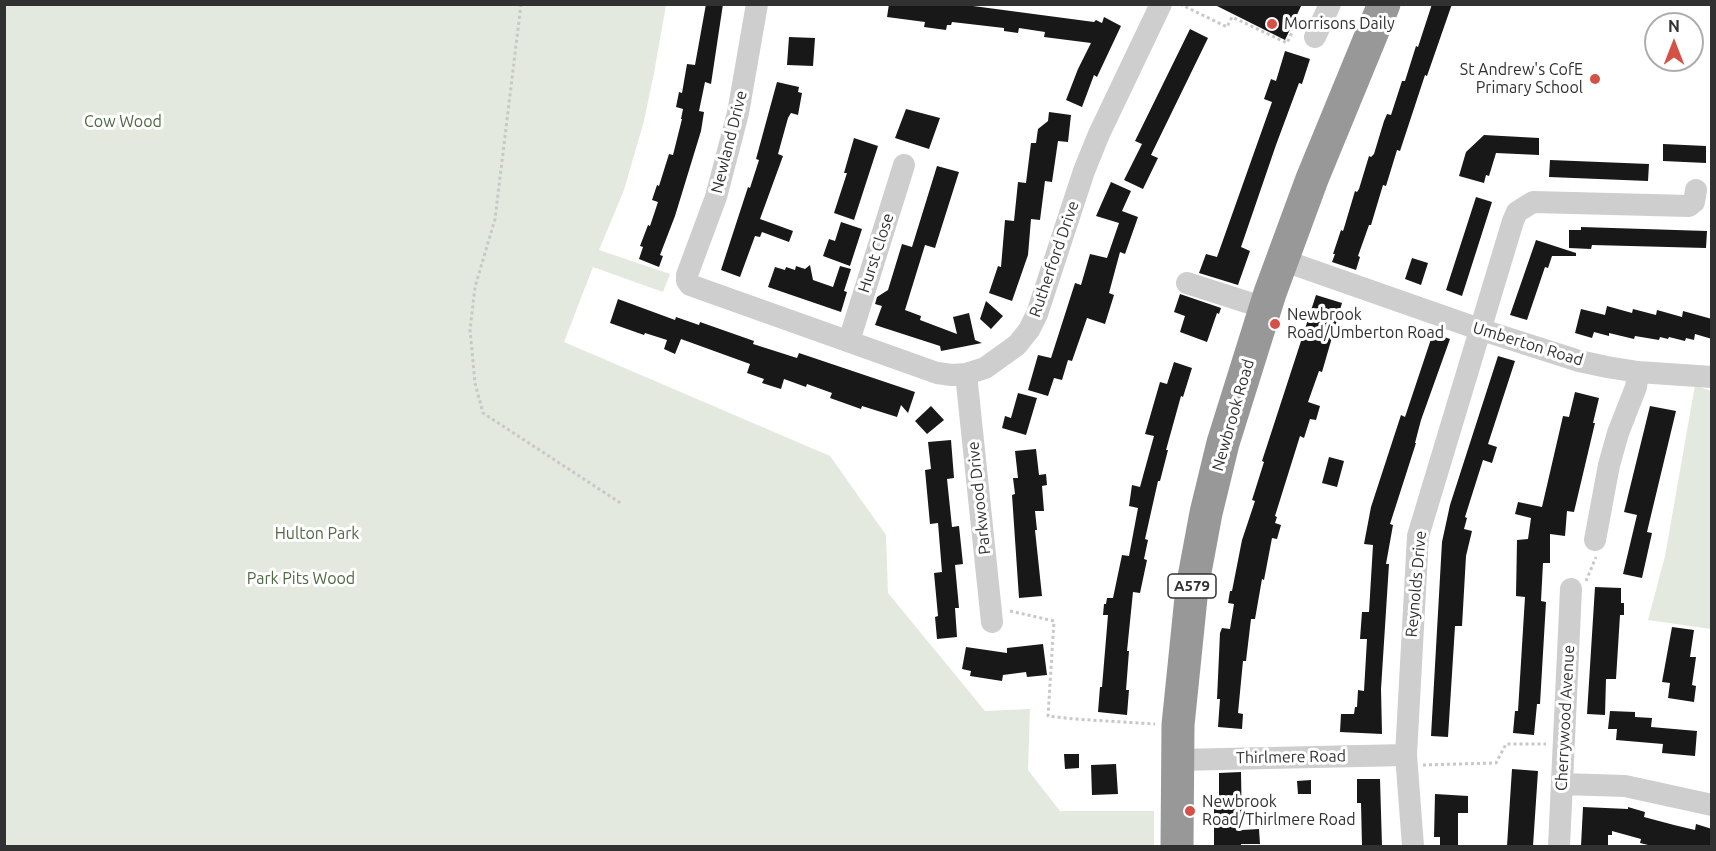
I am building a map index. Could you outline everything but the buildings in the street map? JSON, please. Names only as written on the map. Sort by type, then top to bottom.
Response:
[{"type":"highway","name":"Newbrook Road","points":[[1177,846],[1178,725],[1192,588],[1206,513],[1223,443],[1282,260],[1312,179],[1384,4]]},
{"type":"street","name":"Newland Drive","points":[[687,275],[716,197],[728,154],[738,113],[757,4]]},
{"type":"street","name":"Rutherford Drive","points":[[687,275],[690,285],[937,373],[966,374],[985,368],[1017,345],[1029,330],[1037,314],[1084,171],[1161,4]]},
{"type":"street","points":[[1315,37],[1330,4]]},
{"type":"street","name":"Hurst Close","points":[[849,341],[906,166]]},
{"type":"street","name":"Reynolds Drive","points":[[1413,846],[1406,760],[1418,536],[1513,221],[1517,212],[1525,206],[1541,201],[1689,206],[1694,202],[1696,190]]},
{"type":"street","name":"Umberton Road","points":[[1282,260],[1479,329],[1579,361],[1638,372],[1712,377]]},
{"type":"street","points":[[1187,283],[1265,308]]},
{"type":"street","points":[[1601,534],[1609,465],[1618,433],[1636,387],[1638,372]]},
{"type":"street","name":"Parkwood Drive","points":[[966,374],[993,618]]},
{"type":"street","name":"Cherrywood Avenue","points":[[1559,846],[1571,589]]},
{"type":"street","name":"Thirlmere Road","points":[[1177,759],[1406,760]]},
{"type":"street","points":[[1562,784],[1625,786],[1712,805]]},
{"type":"path","points":[[521,4],[495,219],[475,287],[470,330],[475,383],[483,413],[622,504]]},
{"type":"path","points":[[1180,4],[1227,27],[1232,17],[1287,43],[1294,28],[1315,37]]},
{"type":"path","points":[[1571,589],[1585,582],[1599,549],[1601,534]]},
{"type":"path","points":[[993,618],[1054,621],[1048,716],[1178,725]]},
{"type":"path","points":[[1406,760],[1496,763],[1506,744],[1564,744]]},
{"type":"green space","name":"Hulton Park","points":[[4,5],[666,5],[644,121],[624,190],[599,250],[670,274],[663,292],[593,267],[564,342],[830,456],[886,535],[888,593],[985,711],[1030,709],[1028,770],[1060,811],[1154,811],[1154,846],[5,846]]},
{"type":"green space","points":[[1695,385],[1711,391],[1711,629],[1648,620],[1665,556]]},
{"type":"place","name":"Morrisons Daily","points":[[1272,24]]},
{"type":"place","name":"St Andrew's CofE Primary School","points":[[1595,79]]},
{"type":"place","name":"Newbrook Road/Umberton Road","points":[[1275,324]]},
{"type":"place","name":"Newbrook Road/Thirlmere Road","points":[[1190,811]]},
{"type":"park label","name":"Cow Wood","points":[[123,122]]},
{"type":"park label","name":"Park Pits Wood","points":[[301,579]]}]
